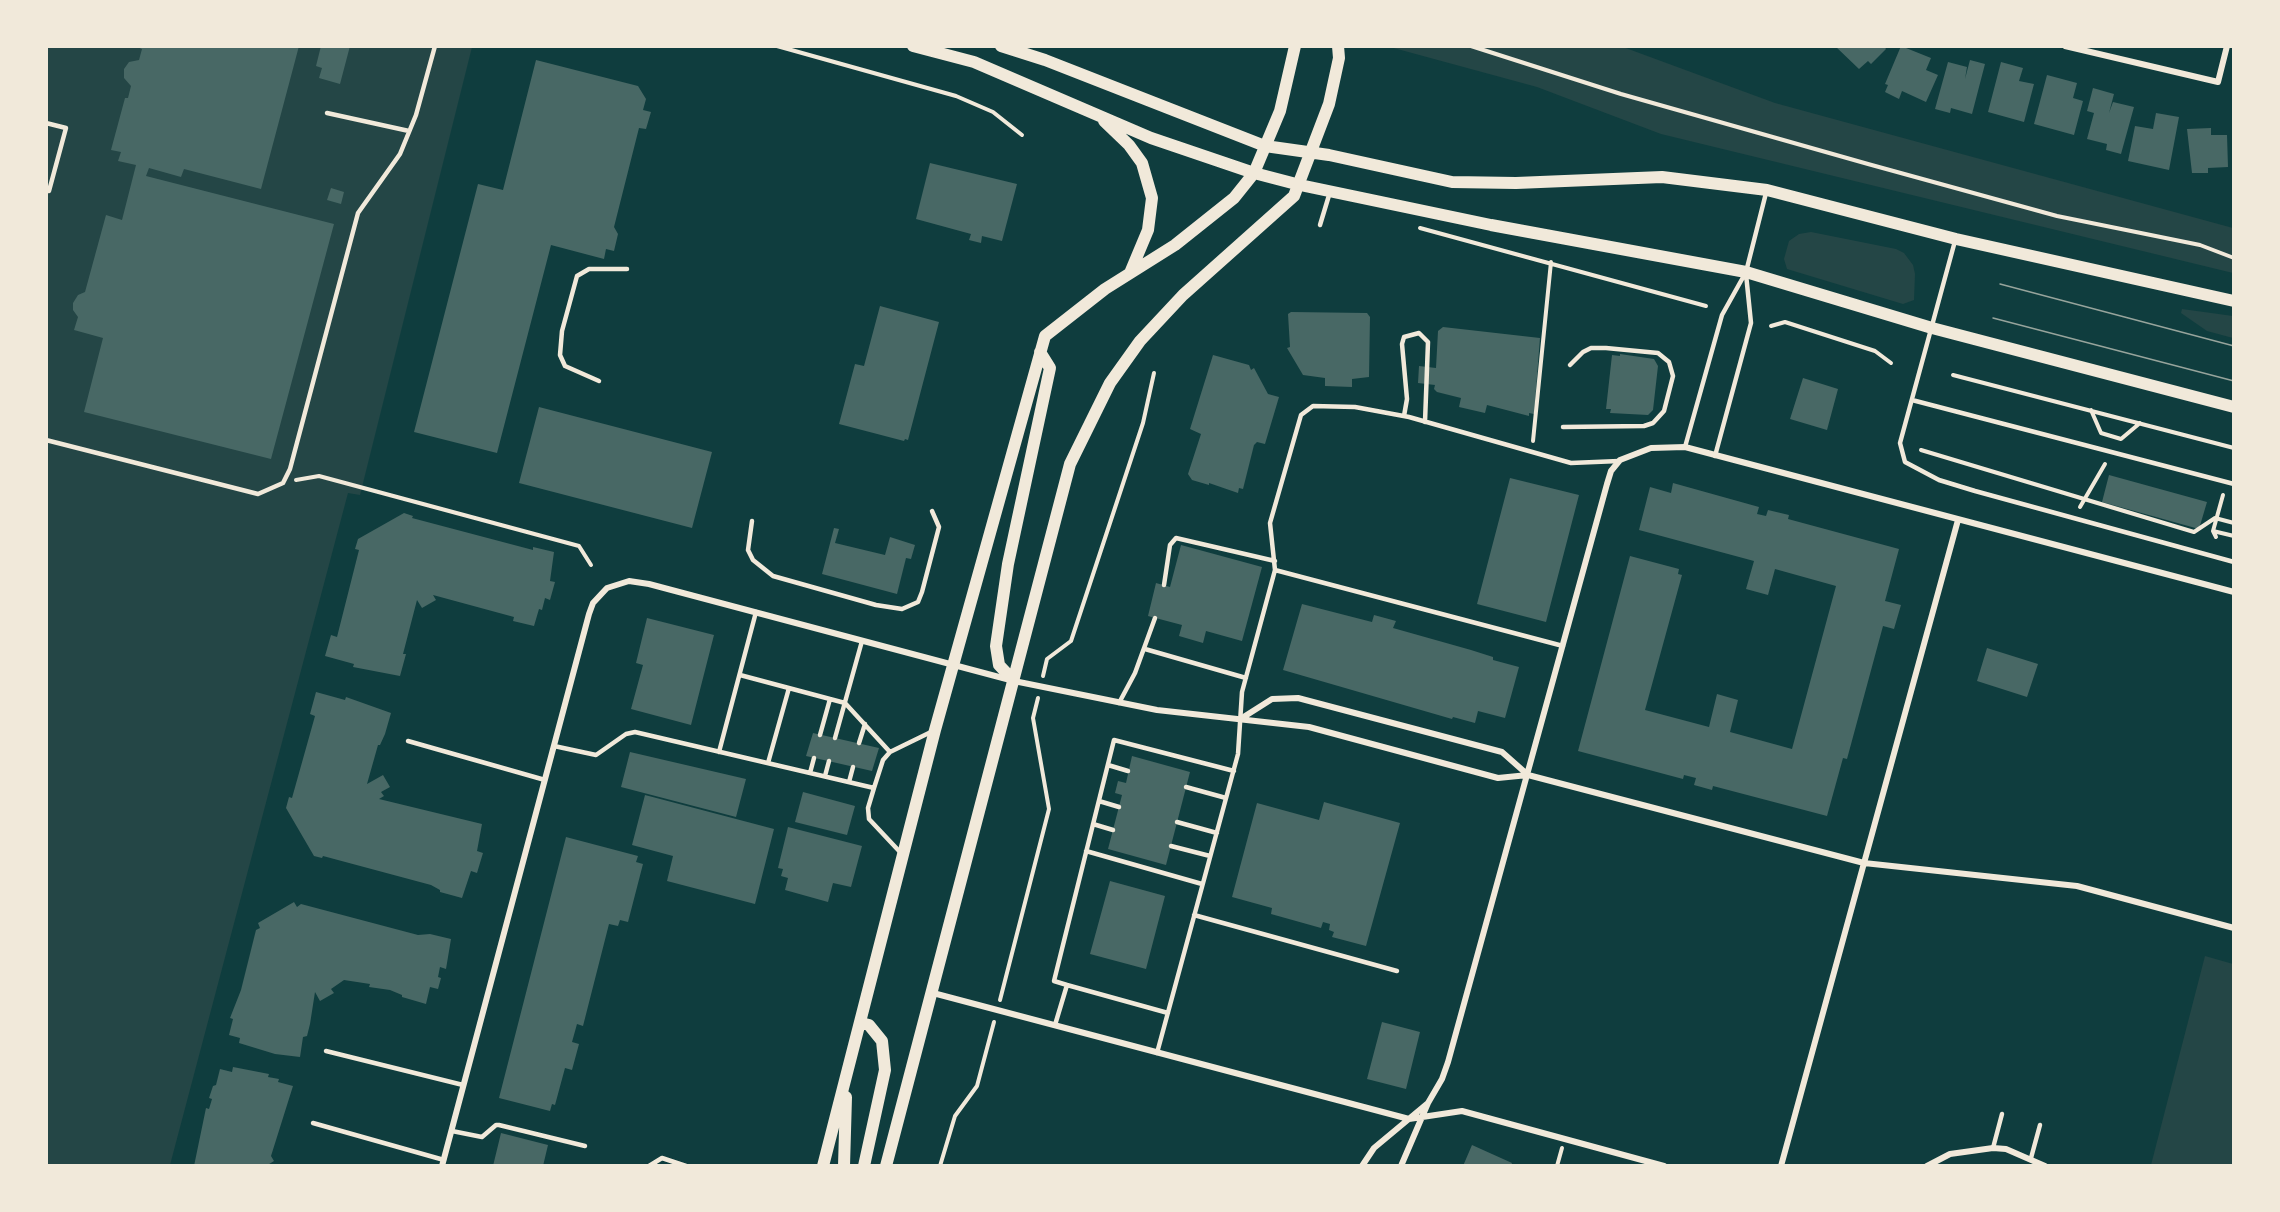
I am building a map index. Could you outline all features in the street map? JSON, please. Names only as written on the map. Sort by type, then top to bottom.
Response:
[{"type":"main road","points":[[913,46],[974,62],[1151,138],[1254,173],[1330,192],[1491,225],[1746,272],[1932,328],[2234,407]]},
{"type":"main road","points":[[1001,46],[1045,60],[1265,146],[1329,155],[1452,182],[1662,177],[1767,190],[1956,239],[2234,301]]},
{"type":"main road","points":[[823,1166],[935,730],[1045,336],[1106,289],[1175,245],[1234,198],[1254,173],[1280,111],[1295,46]]},
{"type":"main road","points":[[888,1164],[1070,464],[1110,383],[1140,341],[1182,295],[1248,240],[1294,196],[1329,104],[1339,58],[1338,46]]},
{"type":"main road","points":[[1099,116],[1129,145],[1142,164],[1152,198],[1148,230],[1130,273]]},
{"type":"main road","points":[[1014,681],[999,665],[996,646],[1008,564],[1050,368],[1040,352]]},
{"type":"main road","points":[[861,1023],[869,1025],[882,1041],[885,1070],[864,1166]]},
{"type":"main road","points":[[844,1166],[846,1081]]},
{"type":"street","points":[[2065,46],[2218,82],[2227,46]]},
{"type":"street","points":[[1401,1166],[1448,1062],[1607,484],[1611,471],[1620,460],[1651,448],[1684,447],[2234,592]]},
{"type":"street","points":[[1781,1166],[1958,520]]},
{"type":"street","points":[[443,1163],[589,614],[593,603],[607,588],[619,584],[639,582],[1014,681],[1119,703],[1203,716],[1242,718],[1309,727],[1498,778],[1528,775],[1864,863],[2077,886],[2234,928]]},
{"type":"street","points":[[1242,718],[1272,699],[1298,698],[1502,752],[1528,775]]},
{"type":"street","points":[[933,993],[1409,1119],[1462,1111],[1664,1166]]},
{"type":"street","points":[[1362,1166],[1374,1148],[1428,1103]]},
{"type":"street","points":[[1927,1166],[1950,1154],[1993,1148],[2006,1149],[2045,1166]]},
{"type":"lane","points":[[46,440],[258,494],[283,483],[290,469],[358,213],[400,154],[435,46]]},
{"type":"lane","points":[[327,113],[409,131]]},
{"type":"lane","points":[[46,123],[66,128],[49,191],[46,190]]},
{"type":"lane","points":[[1684,447],[1722,315],[1746,272],[1767,190]]},
{"type":"lane","points":[[1320,225],[1330,192]]},
{"type":"lane","points":[[1956,239],[1900,443],[1905,462],[1930,475],[1974,490],[2234,562]]},
{"type":"lane","points":[[598,381],[565,366],[560,355],[562,331],[577,276],[589,269],[627,269]]},
{"type":"lane","points":[[1716,456],[1751,323],[1746,272]]},
{"type":"lane","points":[[1404,416],[1407,399],[1402,344],[1404,337],[1419,333],[1428,342],[1425,422]]},
{"type":"lane","points":[[1563,427],[1644,426],[1653,423],[1664,411],[1673,376],[1665,357],[1648,352],[1591,348],[1583,352],[1570,365]]},
{"type":"lane","points":[[1912,400],[2234,484]]},
{"type":"lane","points":[[1157,1053],[1234,771],[1242,718],[1242,692],[1275,570],[1270,523],[1301,415],[1307,409],[1321,405],[1355,407],[1404,416],[1531,454],[1578,464],[1620,460]]},
{"type":"lane","points":[[752,521],[748,550],[753,560],[773,576],[876,605],[902,609],[918,602],[939,527],[932,512]]},
{"type":"lane","points":[[1164,585],[1170,545],[1176,537],[1275,561]]},
{"type":"lane","points":[[1275,570],[1563,646]]},
{"type":"lane","points":[[719,752],[756,612]]},
{"type":"lane","points":[[1119,703],[1145,649],[1155,618]]},
{"type":"lane","points":[[835,738],[862,640]]},
{"type":"lane","points":[[1145,649],[1246,678]]},
{"type":"lane","points":[[740,675],[845,703],[890,752]]},
{"type":"lane","points":[[768,763],[789,688]]},
{"type":"lane","points":[[820,735],[830,699]]},
{"type":"lane","points":[[859,743],[865,724]]},
{"type":"lane","points":[[903,855],[869,819],[868,808],[883,760],[890,752],[935,730]]},
{"type":"lane","points":[[554,746],[596,755],[626,734],[635,732],[874,788]]},
{"type":"lane","points":[[1168,1013],[1054,981],[1114,740],[1234,771]]},
{"type":"lane","points":[[408,741],[545,780]]},
{"type":"lane","points":[[810,773],[814,758]]},
{"type":"lane","points":[[825,776],[829,761]]},
{"type":"lane","points":[[1108,765],[1128,771]]},
{"type":"lane","points":[[849,782],[853,767]]},
{"type":"lane","points":[[1186,787],[1226,798]]},
{"type":"lane","points":[[1099,801],[1119,807]]},
{"type":"lane","points":[[1177,822],[1217,833]]},
{"type":"lane","points":[[1093,824],[1113,830]]},
{"type":"lane","points":[[1171,846],[1210,856]]},
{"type":"lane","points":[[1086,851],[1202,884]]},
{"type":"lane","points":[[1194,915],[1397,971]]},
{"type":"lane","points":[[1055,1025],[1067,985]]},
{"type":"lane","points":[[326,1051],[464,1085]]},
{"type":"lane","points":[[1993,1148],[2002,1114]]},
{"type":"lane","points":[[313,1123],[443,1163]]},
{"type":"lane","points":[[452,1131],[479,1137],[499,1125],[585,1146]]},
{"type":"lane","points":[[2031,1158],[2040,1125]]},
{"type":"lane","points":[[649,1166],[662,1158],[686,1166]]},
{"type":"path","points":[[777,46],[956,96],[993,112],[1022,135]]},
{"type":"path","points":[[1471,46],[1622,93],[1868,164],[2056,216],[2200,245],[2234,258]]},
{"type":"path","points":[[1416,227],[1706,306]]},
{"type":"path","points":[[1531,454],[1551,262]]},
{"type":"path","points":[[1771,326],[1785,322],[1875,351],[1892,363]]},
{"type":"path","points":[[1047,659],[1071,641],[1143,423],[1154,373]]},
{"type":"path","points":[[1953,375],[2234,448]]},
{"type":"path","points":[[2091,410],[2100,433],[2121,439],[2140,423]]},
{"type":"path","points":[[1921,450],[2194,532]]},
{"type":"path","points":[[2080,507],[2105,464]]},
{"type":"path","points":[[283,483],[314,475],[330,479],[579,546],[591,565]]},
{"type":"path","points":[[2216,537],[2213,531],[2215,518],[2223,495]]},
{"type":"path","points":[[2190,538],[2194,532],[2215,518],[2234,523]]},
{"type":"path","points":[[2213,531],[2234,536]]},
{"type":"path","points":[[940,1166],[955,1116],[977,1086],[1048,809],[1033,718]]},
{"type":"shaded area","points":[[46,47],[472,47],[360,495],[348,493],[170,1165],[47,1165]]},
{"type":"shaded area","points":[[1390,47],[1623,47],[1775,103],[2233,228],[2233,273],[1661,134],[1537,87]]},
{"type":"shaded area","points":[[1811,232],[1896,249],[1904,253],[1913,265],[1915,274],[1914,300],[1903,304],[1787,269],[1784,259],[1789,241],[1799,234]]},
{"type":"shaded area","points":[[2182,309],[2233,316],[2233,338],[2207,331],[2181,313]]},
{"type":"shaded area","points":[[2205,956],[2233,964],[2233,1165],[2151,1165]]},
{"type":"building","points":[[135,46],[299,46],[261,189],[184,169],[181,177],[149,168],[146,176],[334,224],[271,459],[84,412],[103,338],[74,330],[78,317],[73,310],[73,303],[78,295],[85,292],[106,215],[122,220],[136,165],[118,161],[121,152],[111,150],[125,98],[128,98],[131,86],[124,78],[124,69],[129,62],[139,60],[142,49]]},
{"type":"building","points":[[321,46],[350,46],[340,84],[319,78],[322,68],[316,66]]},
{"type":"building","points":[[1835,46],[1884,46],[1886,49],[1871,64],[1868,61],[1859,69]]},
{"type":"building","points":[[1901,46],[1931,58],[1926,70],[1938,75],[1926,102],[1902,91],[1899,99],[1885,92],[1888,85],[1885,84]]},
{"type":"building","points":[[536,60],[638,86],[646,99],[643,110],[651,112],[646,129],[639,128],[614,227],[618,234],[614,251],[606,249],[604,259],[551,245],[497,453],[414,432],[478,184],[503,190]]},
{"type":"building","points":[[1970,60],[1985,64],[1972,114],[1951,108],[1950,113],[1935,109],[1948,62],[1967,67],[1965,79]]},
{"type":"building","points":[[2001,62],[2023,68],[2019,81],[2034,84],[2024,122],[1988,112]]},
{"type":"building","points":[[2047,75],[2077,83],[2073,98],[2083,101],[2074,135],[2034,124]]},
{"type":"building","points":[[2093,88],[2114,94],[2109,113],[2113,102],[2134,107],[2121,154],[2106,150],[2107,144],[2087,139],[2094,113],[2087,111]]},
{"type":"building","points":[[2156,113],[2179,117],[2169,170],[2128,161],[2135,126],[2153,129]]},
{"type":"building","points":[[2211,128],[2211,135],[2227,135],[2228,167],[2208,168],[2208,173],[2192,173],[2187,129]]},
{"type":"building","points":[[930,163],[1017,184],[1002,241],[982,236],[981,243],[969,240],[971,234],[916,219]]},
{"type":"building","points":[[331,188],[344,192],[341,204],[327,200]]},
{"type":"building","points":[[880,306],[939,322],[908,440],[904,441],[839,424],[855,364],[864,366]]},
{"type":"building","points":[[1291,312],[1367,313],[1370,317],[1369,377],[1352,379],[1352,387],[1325,386],[1325,378],[1303,375],[1287,348],[1290,347],[1288,314]]},
{"type":"building","points":[[1443,327],[1540,338],[1534,414],[1529,413],[1529,416],[1487,405],[1485,413],[1459,407],[1461,398],[1437,392],[1434,389],[1435,385],[1418,383],[1419,366],[1436,368],[1438,331]]},
{"type":"building","points":[[1620,354],[1654,359],[1658,366],[1653,410],[1648,415],[1610,413],[1611,409],[1606,409],[1612,355],[1620,356]]},
{"type":"building","points":[[1213,355],[1249,365],[1251,370],[1254,368],[1268,394],[1279,397],[1265,444],[1257,442],[1254,445],[1243,489],[1239,488],[1238,493],[1192,480],[1188,474],[1201,434],[1190,429]]},
{"type":"building","points":[[1803,378],[1838,389],[1827,430],[1790,419]]},
{"type":"building","points":[[539,407],[712,452],[692,528],[519,483]]},
{"type":"building","points":[[2109,475],[2207,502],[2199,529],[2102,502]]},
{"type":"building","points":[[1510,478],[1579,495],[1546,622],[1477,604]]},
{"type":"building","points":[[1673,483],[1759,507],[1757,514],[1766,516],[1768,510],[1789,515],[1788,519],[1899,549],[1885,601],[1901,605],[1894,629],[1883,626],[1847,759],[1843,758],[1827,816],[1713,786],[1712,790],[1694,785],[1696,778],[1684,775],[1683,779],[1578,751],[1630,556],[1679,569],[1678,574],[1682,575],[1645,710],[1709,727],[1717,694],[1738,700],[1730,732],[1792,749],[1836,586],[1775,569],[1768,595],[1746,589],[1754,561],[1639,530],[1650,487],[1671,493]]},
{"type":"building","points":[[404,513],[413,516],[412,518],[533,550],[533,547],[554,552],[550,581],[555,582],[550,600],[545,598],[534,626],[513,621],[514,617],[433,595],[436,600],[422,608],[417,600],[403,654],[406,654],[400,676],[353,667],[354,664],[325,656],[331,635],[337,637],[359,550],[355,549],[358,539]]},
{"type":"building","points":[[834,528],[839,529],[835,543],[885,555],[890,537],[915,545],[911,559],[906,558],[897,594],[822,574]]},
{"type":"building","points":[[1181,545],[1262,567],[1242,641],[1206,631],[1203,643],[1179,636],[1182,625],[1148,616],[1156,583],[1170,587]]},
{"type":"building","points":[[1302,604],[1372,622],[1374,615],[1396,621],[1393,628],[1471,650],[1493,657],[1493,660],[1519,667],[1505,718],[1478,711],[1475,723],[1453,717],[1452,719],[1283,670]]},
{"type":"building","points":[[647,618],[714,635],[691,725],[631,709],[643,665],[636,663]]},
{"type":"building","points":[[1987,648],[2038,664],[2027,697],[1977,681]]},
{"type":"building","points":[[316,692],[345,700],[346,697],[391,713],[385,734],[378,745],[367,784],[383,775],[390,787],[381,792],[384,796],[379,799],[482,824],[477,851],[483,853],[477,873],[471,871],[462,898],[440,892],[431,885],[323,856],[322,858],[314,856],[286,808],[289,797],[292,798],[315,716],[310,714]]},
{"type":"building","points":[[813,733],[879,748],[872,771],[806,756]]},
{"type":"building","points":[[630,752],[746,779],[736,817],[621,787]]},
{"type":"building","points":[[1132,756],[1190,772],[1166,865],[1108,849],[1122,795],[1115,793],[1118,781],[1126,783]]},
{"type":"building","points":[[803,792],[855,806],[847,835],[795,822]]},
{"type":"building","points":[[645,795],[774,829],[755,904],[667,881],[673,856],[632,845]]},
{"type":"building","points":[[1324,802],[1400,823],[1366,946],[1332,937],[1334,932],[1329,930],[1330,924],[1323,922],[1321,928],[1271,914],[1272,908],[1232,897],[1257,803],[1319,820]]},
{"type":"building","points":[[788,827],[862,846],[851,887],[833,883],[828,902],[785,890],[788,878],[781,876],[783,869],[778,868]]},
{"type":"building","points":[[566,837],[638,856],[636,862],[643,864],[628,922],[620,920],[618,926],[609,924],[583,1026],[577,1024],[572,1042],[579,1044],[572,1070],[565,1068],[555,1105],[552,1104],[550,1111],[499,1098]]},
{"type":"building","points":[[1110,881],[1165,896],[1146,969],[1090,954]]},
{"type":"building","points":[[294,902],[297,907],[301,904],[418,935],[430,934],[451,939],[446,969],[440,967],[438,977],[441,978],[438,989],[430,987],[426,1004],[402,997],[390,990],[369,987],[370,984],[344,980],[331,989],[334,993],[320,1001],[315,992],[310,1024],[307,1036],[303,1037],[300,1057],[275,1054],[239,1043],[240,1038],[229,1035],[233,1019],[230,1018],[241,990],[256,930],[260,928],[258,923]]},
{"type":"building","points":[[1382,1022],[1420,1032],[1406,1089],[1367,1079]]},
{"type":"building","points":[[233,1067],[269,1074],[268,1077],[279,1079],[278,1082],[293,1086],[271,1156],[274,1161],[266,1166],[194,1166],[206,1108],[209,1109],[212,1099],[209,1098],[213,1086],[216,1085],[220,1069],[232,1072]]},
{"type":"building","points":[[501,1133],[548,1145],[543,1166],[493,1166]]},
{"type":"building","points":[[1472,1145],[1512,1163],[1511,1166],[1463,1166]]},
{"type":"tram line","points":[[2000,284],[2234,346]]},
{"type":"tram line","points":[[1993,318],[2234,381]]}]
